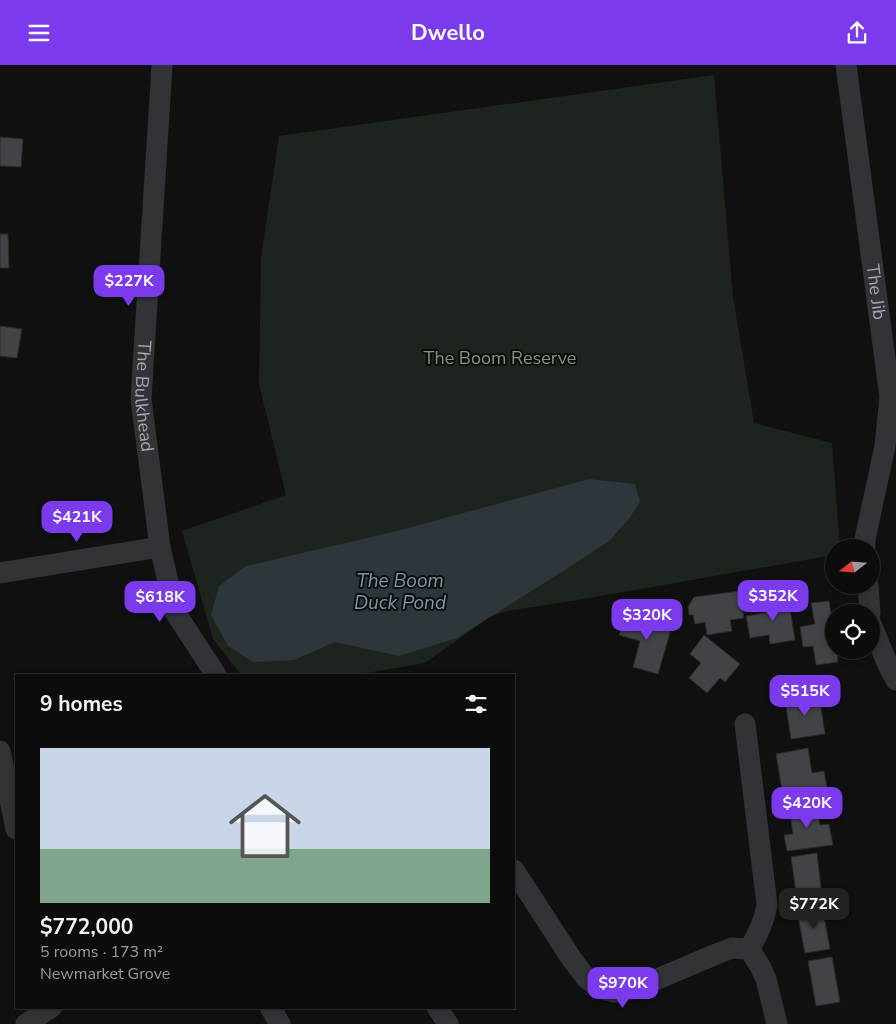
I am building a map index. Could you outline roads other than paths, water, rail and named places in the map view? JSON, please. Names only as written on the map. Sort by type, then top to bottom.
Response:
[{"type":"street","name":"The Bulkhead","points":[[162,65],[141,399],[160,547],[175,612],[215,674]]},
{"type":"street","name":"The Jib","points":[[846,65],[890,397],[885,446],[865,539]]},
{"type":"street","points":[[0,573],[160,547]]},
{"type":"street","points":[[880,642],[893,669]]},
{"type":"street","points":[[745,724],[767,905],[764,921],[749,949]]},
{"type":"street","points":[[0,751],[15,824]]},
{"type":"street","points":[[515,872],[571,958],[586,978],[599,988],[614,992],[624,991],[642,986],[732,948],[749,949]]},
{"type":"street","points":[[749,949],[766,979],[777,1024]]},
{"type":"street","points":[[271,1009],[280,1024]]},
{"type":"street","points":[[438,1009],[448,1024]]},
{"type":"water","name":"The Boom Duck Pond","points":[[589,479],[635,484],[640,502],[629,519],[609,541],[457,638],[399,656],[335,642],[294,660],[253,662],[228,646],[211,615],[219,586],[246,566],[397,531]]},
{"type":"park label","name":"The Boom Reserve","points":[[500,358]]}]
